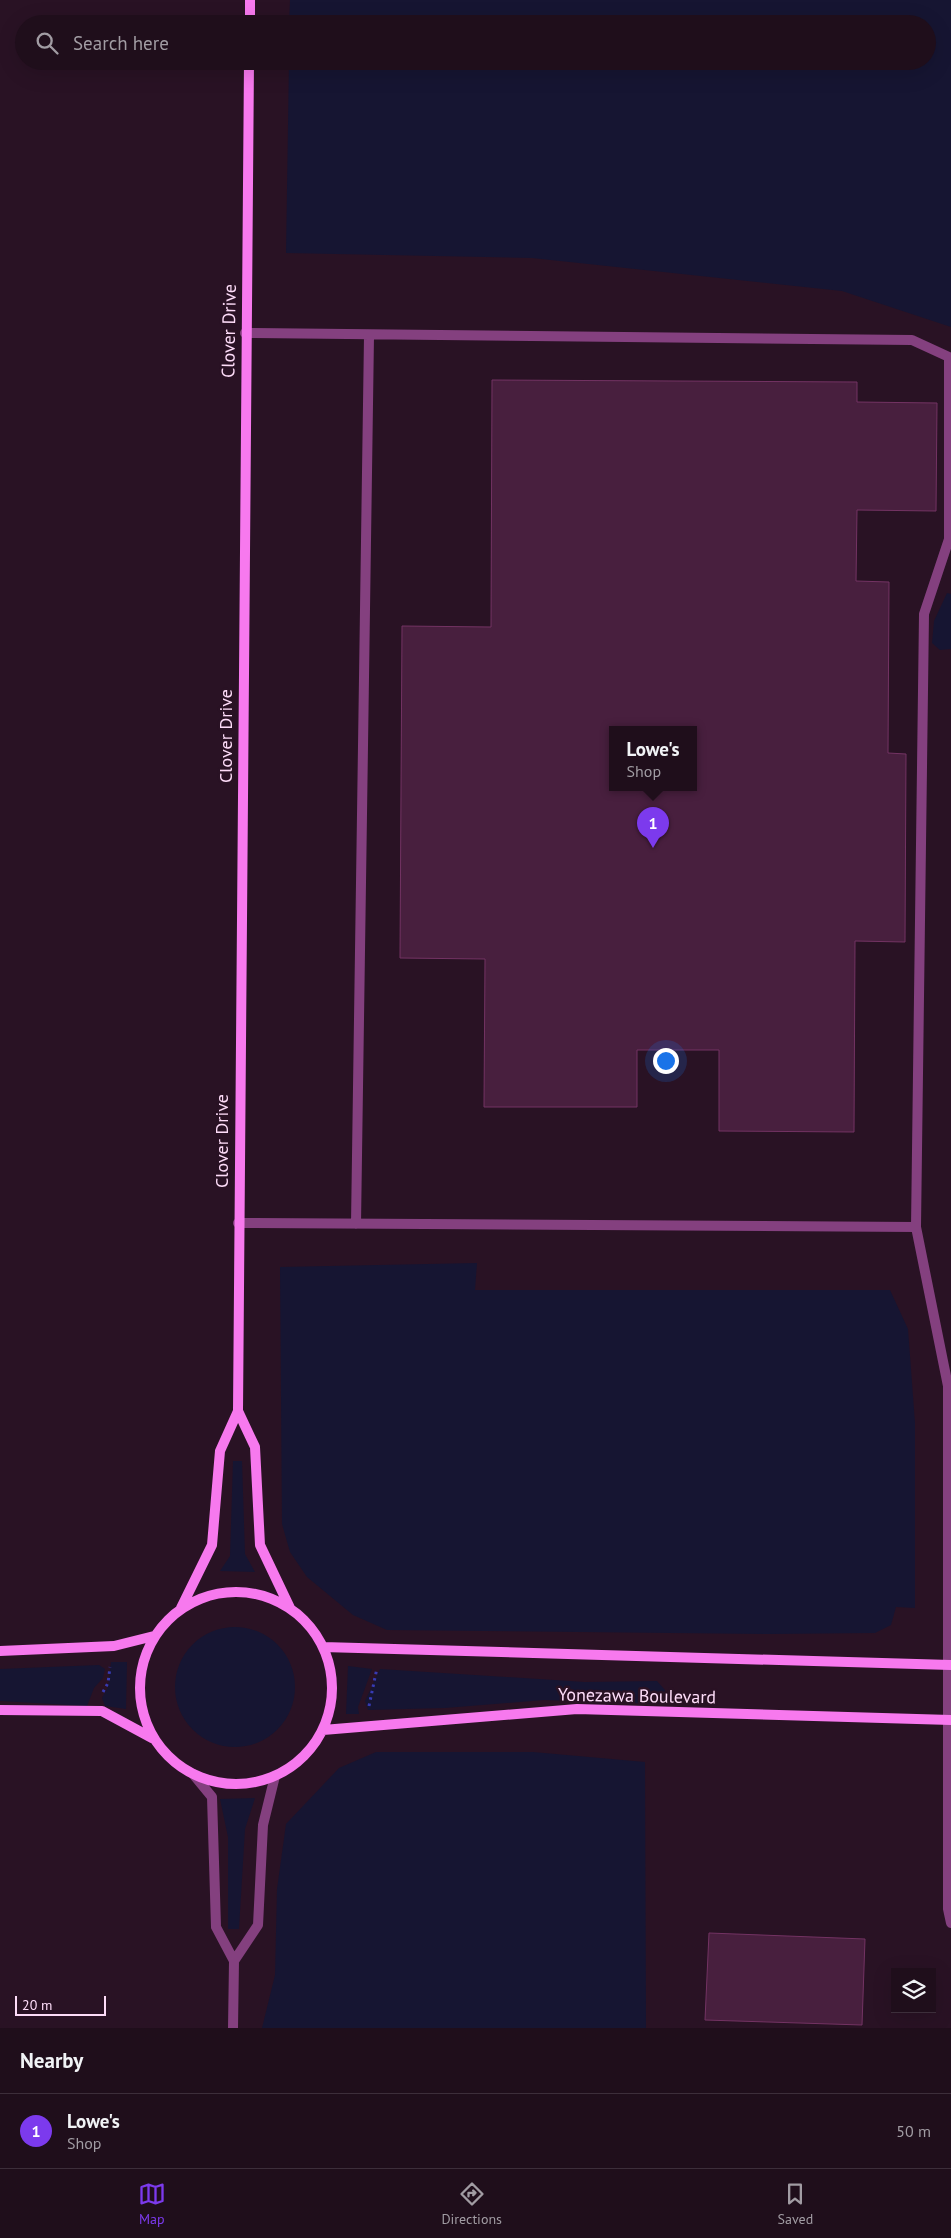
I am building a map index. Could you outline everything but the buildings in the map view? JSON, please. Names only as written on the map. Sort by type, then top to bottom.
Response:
[{"type":"street","points":[[250,0],[250,15]]},
{"type":"street","name":"Clover Drive","points":[[238,1411],[245,333],[249,70]]},
{"type":"street","points":[[245,333],[369,336],[912,340],[949,357],[949,539],[924,614],[916,1226],[948,1386],[948,1908],[951,1923]]},
{"type":"street","points":[[356,1224],[369,336]]},
{"type":"street","points":[[238,1223],[916,1226]]},
{"type":"street","points":[[152,1738],[140,1704],[141,1669],[154,1636],[181,1608],[212,1545],[220,1451],[238,1411]]},
{"type":"street","points":[[238,1411],[255,1447],[260,1545],[290,1608]]},
{"type":"street","points":[[0,1710],[102,1711],[152,1738],[172,1761],[193,1774],[223,1784],[250,1784],[274,1776],[294,1765],[311,1749],[323,1730],[331,1703],[331,1674],[323,1647],[309,1626],[290,1608],[264,1596],[236,1591],[207,1596],[181,1608]]},
{"type":"street","points":[[0,1651],[114,1646],[154,1636]]},
{"type":"street","points":[[323,1647],[949,1665]]},
{"type":"street","name":"Yonezawa Boulevard","points":[[323,1730],[577,1709],[949,1720]]},
{"type":"street","points":[[193,1774],[212,1797],[216,1927],[234,1961],[233,2028]]},
{"type":"street","points":[[234,1961],[258,1925],[263,1825],[274,1776]]},
{"type":"path","points":[[100,1696],[108,1683],[110,1663]]},
{"type":"path","points":[[369,1706],[377,1667]]},
{"type":"shaded area","points":[[290,0],[951,0],[951,327],[842,291],[532,258],[286,253],[289,70],[936,70],[936,15],[289,15]]},
{"type":"shaded area","points":[[947,593],[951,594],[951,649],[940,650],[932,643],[934,621]]},
{"type":"shaded area","points":[[477,1263],[475,1290],[890,1290],[908,1329],[915,1423],[915,1608],[896,1607],[891,1625],[875,1633],[770,1634],[387,1630],[353,1615],[307,1577],[290,1552],[282,1524],[280,1267]]},
{"type":"shaded area","points":[[233,1461],[242,1461],[245,1554],[255,1572],[220,1571],[230,1556]]},
{"type":"shaded area","points":[[235,1627],[258,1631],[278,1644],[291,1664],[295,1687],[291,1710],[278,1730],[258,1743],[235,1747],[212,1743],[192,1730],[179,1710],[175,1687],[179,1664],[192,1644],[212,1631]]},
{"type":"shaded area","points":[[111,1662],[127,1662],[126,1709],[105,1706],[102,1698],[108,1687]]},
{"type":"shaded area","points":[[99,1665],[105,1669],[103,1678],[94,1688],[87,1706],[0,1701],[0,1669]]},
{"type":"shaded area","points":[[348,1666],[372,1669],[358,1707],[359,1714],[346,1714]]},
{"type":"shaded area","points":[[380,1669],[585,1682],[657,1681],[665,1690],[663,1699],[659,1704],[544,1700],[445,1708],[368,1710],[365,1701]]},
{"type":"shaded area","points":[[376,1752],[533,1752],[645,1762],[646,2028],[262,2028],[275,1975],[277,1889],[286,1824],[339,1768]]},
{"type":"shaded area","points":[[255,1798],[245,1829],[239,1929],[228,1929],[228,1837],[220,1799]]},
{"type":"place","name":"Lowe's","points":[[653,848]]}]
